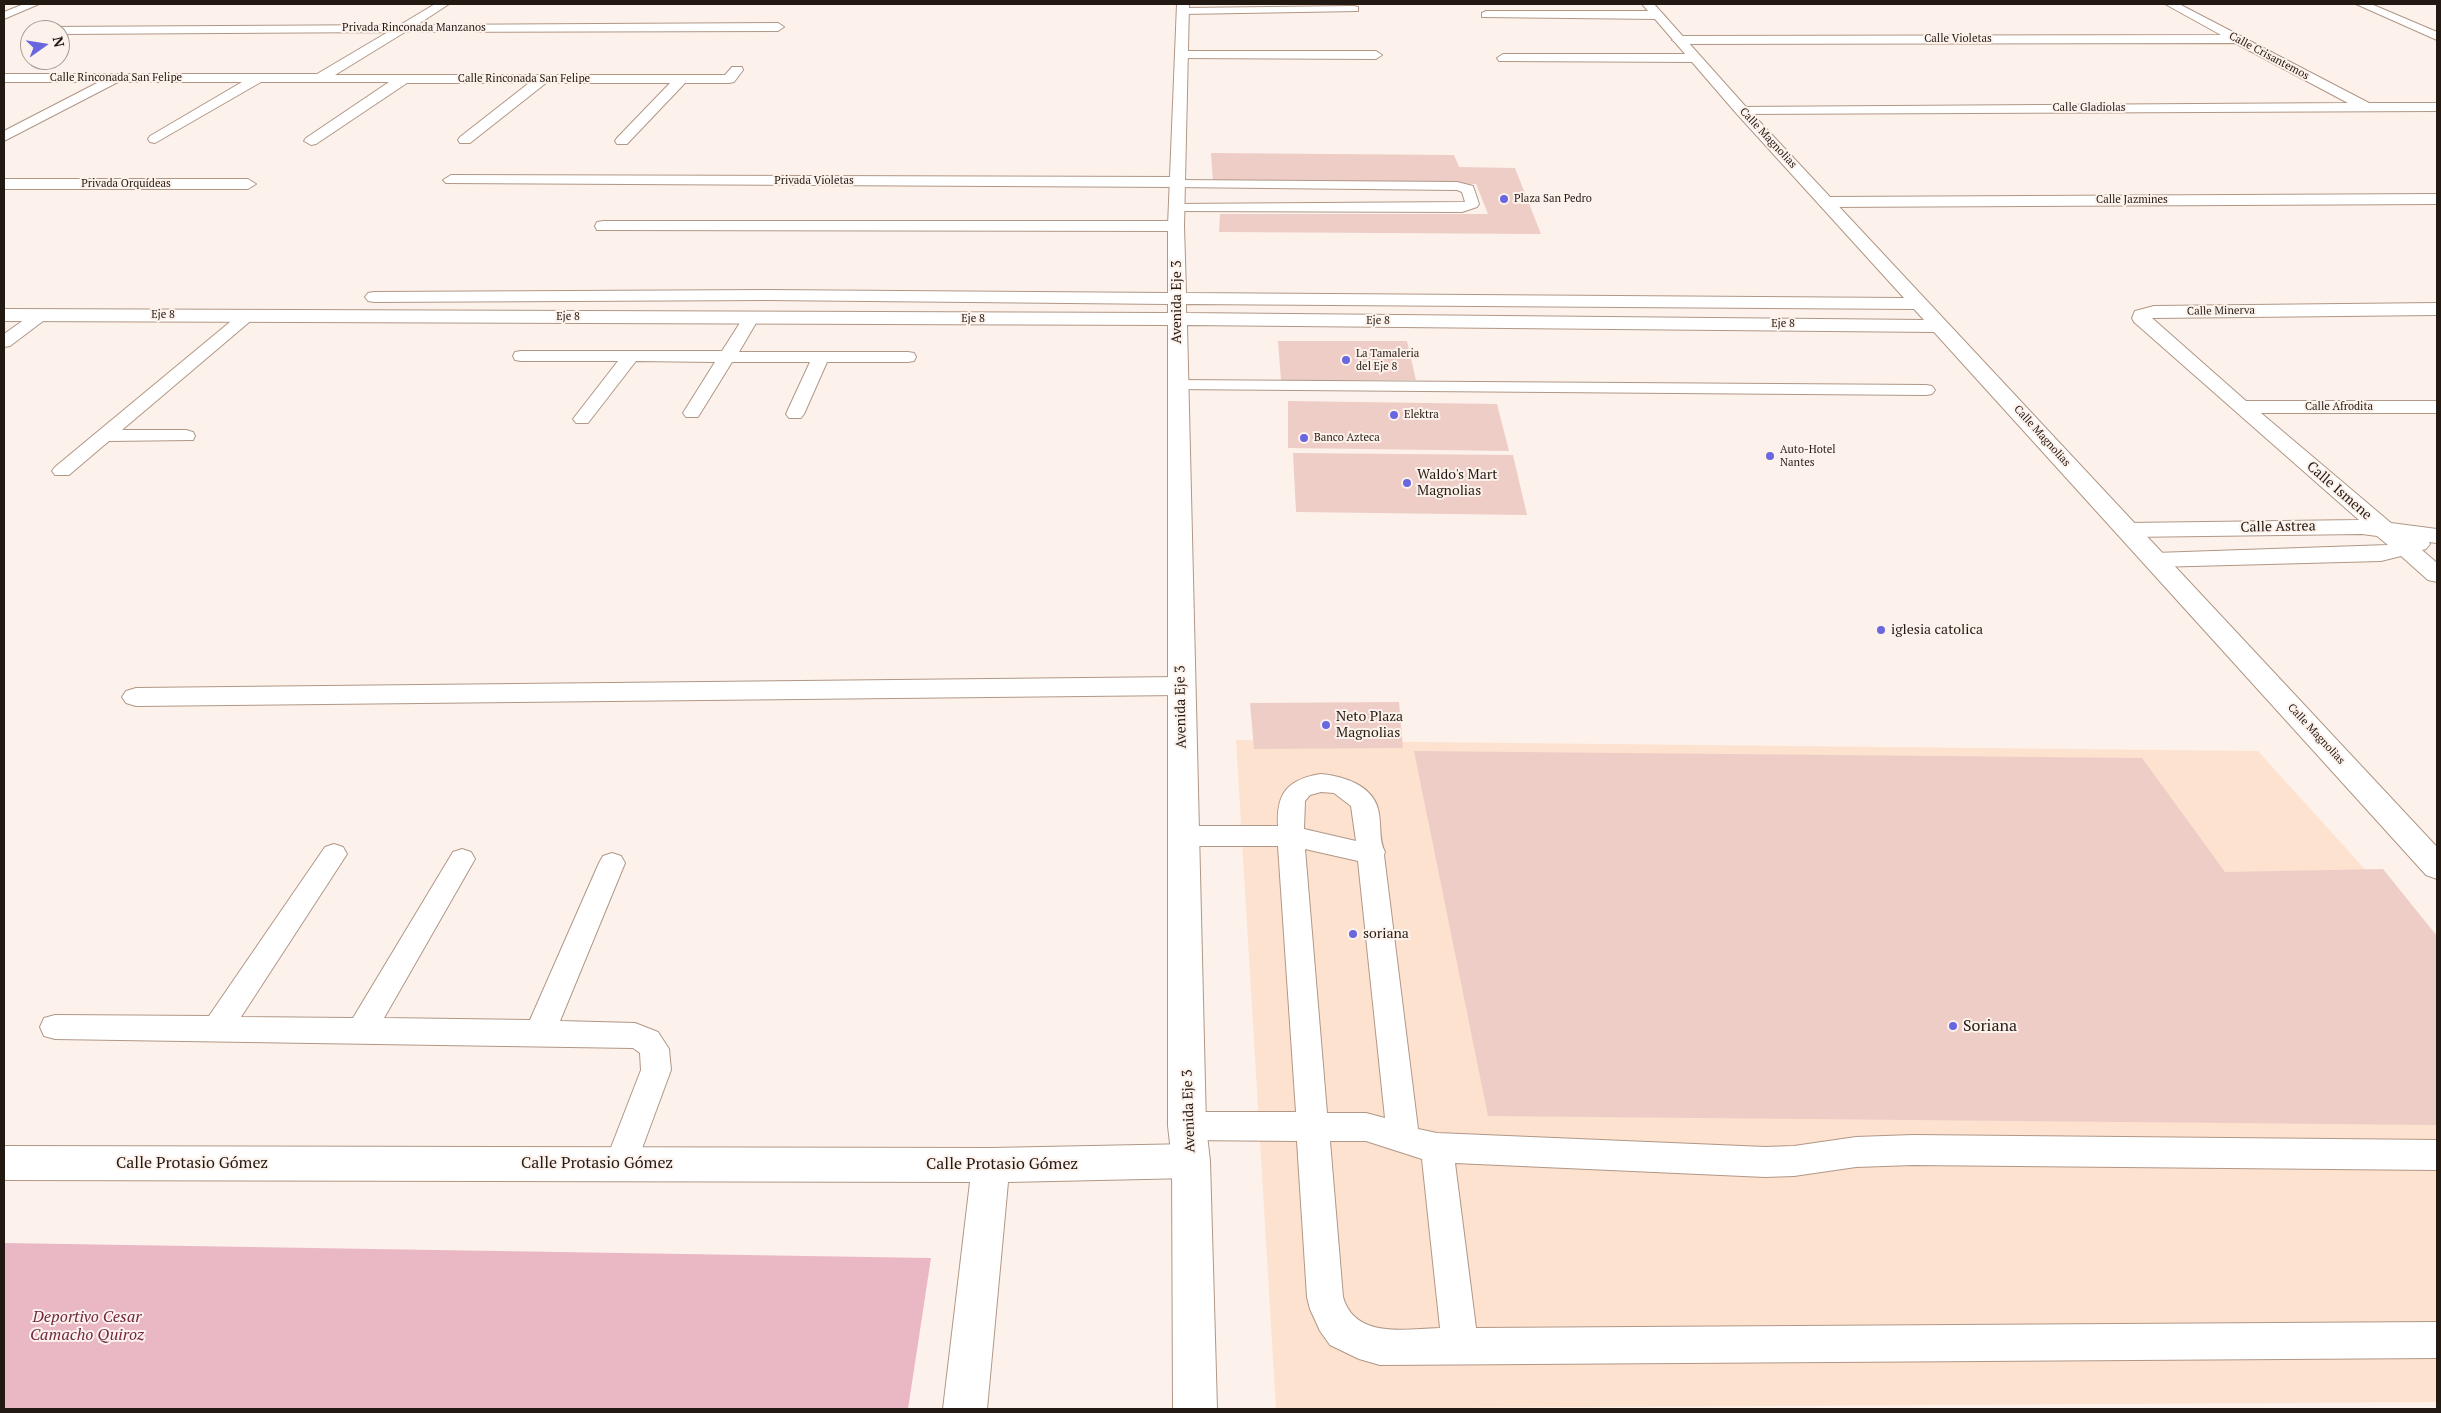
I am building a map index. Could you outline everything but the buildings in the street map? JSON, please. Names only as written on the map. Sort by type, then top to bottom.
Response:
[{"type":"street","points":[[4,16],[33,4]]},
{"type":"street","name":"Calle Rinconada San Felipe","points":[[318,78],[443,4]]},
{"type":"street","name":"Calle Crisantemos","points":[[2171,4],[2367,108]]},
{"type":"street","points":[[2362,4],[2437,36]]},
{"type":"street","points":[[1183,7],[1354,9]]},
{"type":"street","name":"Avenida Eje 3","points":[[1183,7],[1183,55],[1176,226],[1177,385],[1180,686],[1195,1409]]},
{"type":"street","points":[[1486,15],[1653,10]]},
{"type":"street","name":"Calle Magnolias","points":[[1653,10],[1741,110],[1922,304],[2437,866]]},
{"type":"street","name":"Privada Rinconada Manzanos","points":[[70,30],[778,27]]},
{"type":"street","name":"Calle Violetas","points":[[1678,40],[2237,39]]},
{"type":"street","points":[[1183,55],[1376,55]]},
{"type":"street","points":[[1503,58],[1694,58]]},
{"type":"street","name":"Calle Rinconada San Felipe","points":[[4,69],[334,69],[733,74],[681,79],[4,78]]},
{"type":"street","points":[[4,137],[116,78]]},
{"type":"street","points":[[156,139],[259,78]]},
{"type":"street","points":[[311,141],[403,78]]},
{"type":"street","points":[[465,140],[542,79]]},
{"type":"street","points":[[622,141],[681,79]]},
{"type":"street","name":"Calle Gladiolas","points":[[1741,110],[2437,108]]},
{"type":"street","name":"Privada Violetas","points":[[451,180],[1177,183]]},
{"type":"street","name":"Privada Orquídeas","points":[[4,184],[248,184]]},
{"type":"street","name":"Calle Jazmines","points":[[1827,202],[2437,198]]},
{"type":"street","points":[[603,226],[1176,226]]},
{"type":"street","name":"Eje 8","points":[[353,297],[767,295],[1178,309],[1942,326]]},
{"type":"street","name":"Eje 8","points":[[4,315],[751,318],[1178,309],[1922,304]]},
{"type":"street","name":"Calle Minerva","points":[[2241,407],[2144,322],[2142,315],[2154,312],[2437,309]]},
{"type":"street","name":"Calle Afrodita","points":[[2241,407],[2437,407]]},
{"type":"street","name":"Calle Ismene","points":[[2241,407],[2382,528]]},
{"type":"street","name":"Calle Astrea","points":[[2128,530],[2382,528],[2423,540]]},
{"type":"street","points":[[2155,560],[2381,554],[2423,540],[2437,575]]},
{"type":"street","points":[[136,697],[1180,686]]},
{"type":"street","name":"Calle Protasio Gómez","points":[[4,1163],[991,1165],[1189,1144]]},
{"type":"street","points":[[965,1409],[991,1165]]},
{"type":"lane","points":[[1177,183],[1457,186],[1468,189],[1472,204],[1462,208],[1177,207]]},
{"type":"lane","points":[[4,342],[41,315]]},
{"type":"lane","points":[[62,471],[248,316]]},
{"type":"lane","points":[[692,413],[751,318]]},
{"type":"lane","points":[[521,356],[908,357]]},
{"type":"lane","points":[[582,419],[631,356]]},
{"type":"lane","points":[[795,414],[821,356]]},
{"type":"lane","points":[[1177,385],[1926,390]]},
{"type":"lane","points":[[103,435],[186,436]]},
{"type":"lane","points":[[1403,1138],[1372,852],[1365,808],[1361,798],[1352,790],[1340,785],[1328,783],[1311,786],[1300,791],[1293,798],[1291,836],[1325,1297],[1330,1316],[1342,1333],[1360,1343],[1380,1347],[1590,1347],[2437,1340]]},
{"type":"lane","points":[[1184,836],[1291,836],[1314,839],[1357,851],[1372,852]]},
{"type":"lane","points":[[217,1029],[334,854]]},
{"type":"lane","points":[[362,1029],[462,859]]},
{"type":"lane","points":[[540,1032],[612,863]]},
{"type":"lane","points":[[55,1027],[362,1029],[628,1034],[642,1036],[652,1044],[657,1056],[656,1070],[622,1163]]},
{"type":"lane","points":[[1189,1144],[1313,1125],[1366,1127],[1403,1138],[1420,1146],[1437,1148],[1765,1162],[1802,1160],[1856,1152],[1913,1150],[2437,1155]]},
{"type":"lane","points":[[1437,1148],[1460,1346]]},
{"type":"shaded area","points":[[1236,740],[2258,751],[2437,949],[2437,1402],[1276,1409]]},
{"type":"green space","name":"Deportivo Cesar Camacho Quiroz","points":[[4,1243],[931,1258],[908,1409],[4,1409]]},
{"type":"place","name":"Plaza San Pedro","points":[[1504,199]]},
{"type":"place","name":"La Tamaleria del Eje 8","points":[[1346,360]]},
{"type":"place","name":"Elektra","points":[[1394,415]]},
{"type":"place","name":"Banco Azteca","points":[[1304,438]]},
{"type":"place","name":"Auto-Hotel Nantes","points":[[1770,456]]},
{"type":"place","name":"Waldo's Mart Magnolias","points":[[1407,483]]},
{"type":"place","name":"iglesia catolica","points":[[1881,630]]},
{"type":"place","name":"Neto Plaza Magnolias","points":[[1326,725]]},
{"type":"place","name":"soriana","points":[[1353,934]]},
{"type":"place","name":"Soriana","points":[[1953,1026]]}]
